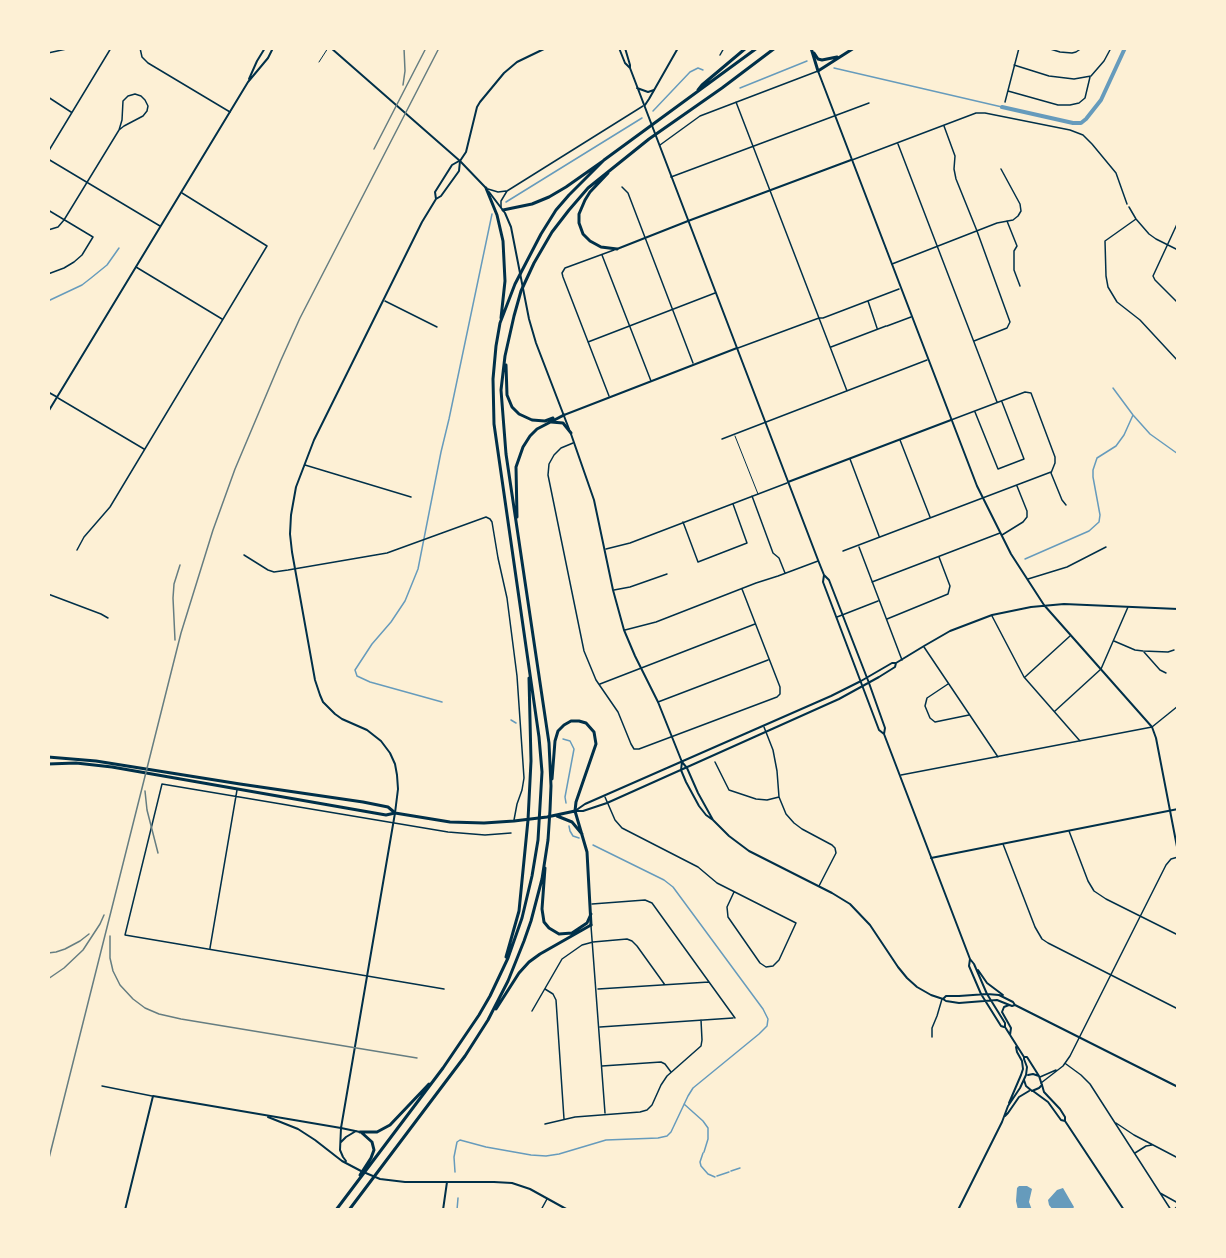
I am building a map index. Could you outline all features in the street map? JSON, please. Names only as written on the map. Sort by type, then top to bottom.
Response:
[{"type":"main road","points":[[48,412],[230,112],[265,48]]},
{"type":"main road","points":[[248,81],[268,58],[273,48]]},
{"type":"main road","points":[[329,48],[460,161],[486,188],[502,209],[511,227],[536,343],[594,500],[624,630],[658,702],[682,762],[713,820]]},
{"type":"main road","points":[[546,48],[517,62],[504,73],[477,107],[459,171],[441,196],[436,199],[422,222],[314,440],[296,487],[290,534],[315,680],[320,695],[334,714],[367,730],[381,741],[398,775],[394,823],[341,1128],[342,1157],[353,1167],[391,1182],[512,1183],[530,1189],[568,1210]]},
{"type":"main road","points":[[619,48],[625,63],[630,68]]},
{"type":"main road","points":[[625,48],[637,88],[788,482],[869,683],[885,728],[884,734]]},
{"type":"main road","points":[[644,106],[678,48]]},
{"type":"main road","points":[[695,93],[746,48]]},
{"type":"main road","points":[[502,209],[532,204],[566,187],[757,48]]},
{"type":"main road","points":[[591,914],[584,925],[569,934],[556,933],[547,927],[543,919],[551,786],[549,743],[501,412],[505,356],[521,291],[542,248],[576,201],[597,179],[649,139],[775,48]]},
{"type":"main road","points":[[818,71],[854,48]]},
{"type":"main road","points":[[811,49],[816,57],[822,60],[842,56]]},
{"type":"main road","points":[[811,49],[834,116],[975,481],[1011,554],[1044,605],[1155,732],[1178,852]]},
{"type":"main road","points":[[637,88],[648,92],[654,90]]},
{"type":"main road","points":[[500,323],[515,284],[556,210],[604,160]]},
{"type":"main road","points":[[612,168],[587,196],[581,207],[579,220],[582,231],[590,241],[601,247],[616,249],[851,160]]},
{"type":"main road","points":[[436,199],[435,192],[452,165],[460,161]]},
{"type":"main road","points":[[336,1210],[443,1068],[479,1015],[499,977],[515,938],[528,897],[536,856],[542,760],[494,424],[493,379],[505,281],[503,241],[497,215],[486,188]]},
{"type":"main road","points":[[505,356],[507,395],[512,407],[519,414],[532,420],[545,421],[737,348]]},
{"type":"main road","points":[[48,392],[57,397]]},
{"type":"main road","points":[[518,530],[516,468],[520,455],[530,436],[537,429],[564,415]]},
{"type":"main road","points":[[788,482],[951,420]]},
{"type":"main road","points":[[546,424],[562,422],[571,433]]},
{"type":"main road","points":[[824,575],[823,582],[879,730],[884,734],[901,776],[970,959],[988,983],[1005,998]]},
{"type":"main road","points":[[205,781],[237,789],[386,815],[395,813],[450,822],[484,823],[528,820],[575,810],[861,681],[950,631],[992,615],[1044,605],[1065,604],[1178,609]]},
{"type":"main road","points":[[575,810],[583,811],[608,803],[766,732],[863,687],[895,667],[896,663]]},
{"type":"main road","points":[[499,977],[519,911],[528,820],[531,760],[529,670]]},
{"type":"main road","points":[[349,1210],[465,1056],[519,973],[540,954],[591,925],[588,856],[575,810],[596,744],[594,732],[586,723],[571,721],[558,731],[551,786]]},
{"type":"main road","points":[[48,757],[112,763],[205,781],[388,807],[395,813]]},
{"type":"main road","points":[[48,764],[76,761]]},
{"type":"main road","points":[[682,762],[681,770],[706,815],[749,851],[842,898],[870,925],[910,982],[923,991],[954,1003],[999,1000],[1012,1006],[1015,1005]]},
{"type":"main road","points":[[931,858],[1178,809]]},
{"type":"main road","points":[[556,815],[572,822],[584,836]]},
{"type":"main road","points":[[488,1020],[508,981],[524,942],[537,900],[546,858]]},
{"type":"main road","points":[[970,959],[969,966],[984,1000],[1001,1026],[1005,1027]]},
{"type":"main road","points":[[974,964],[990,1000],[1005,1023],[1005,1027],[1024,1057],[1028,1068],[1020,1088],[1008,1106]]},
{"type":"main road","points":[[943,999],[946,996],[995,994],[1178,1087]]},
{"type":"main road","points":[[1009,1005],[1004,1007],[1002,1012],[1011,1028],[1010,1035]]},
{"type":"main road","points":[[958,1210],[1005,1116],[1021,1075],[1022,1061],[1016,1044]]},
{"type":"main road","points":[[1024,1057],[1028,1059],[1039,1076],[1045,1094],[1062,1112],[1065,1121],[1124,1210]]},
{"type":"main road","points":[[125,1210],[153,1096],[358,1132],[377,1132],[390,1125],[443,1068]]},
{"type":"main road","points":[[1026,1075],[1039,1076]]},
{"type":"main road","points":[[1024,1080],[1026,1086],[1048,1102],[1057,1116],[1065,1121]]},
{"type":"main road","points":[[1005,1116],[1020,1095],[1039,1088],[1042,1084]]},
{"type":"main road","points":[[1057,1116],[1062,1112]]},
{"type":"main road","points":[[268,1117],[307,1134],[342,1161],[348,1163]]},
{"type":"main road","points":[[340,1144],[346,1137],[358,1132],[370,1138],[374,1146],[371,1158],[348,1195]]},
{"type":"main road","points":[[443,1210],[447,1182]]},
{"type":"main road","points":[[1172,1210],[1178,1204]]},
{"type":"street","points":[[48,53],[71,48]]},
{"type":"street","points":[[48,152],[111,48]]},
{"type":"street","points":[[140,48],[142,57],[148,63],[230,112]]},
{"type":"street","points":[[720,55],[724,48]]},
{"type":"street","points":[[1005,102],[1019,48]]},
{"type":"street","points":[[1047,48],[1072,53],[1082,48]]},
{"type":"street","points":[[1008,91],[1058,105],[1079,103],[1085,98],[1090,76],[1104,61],[1111,48]]},
{"type":"street","points":[[1014,66],[1062,79],[1090,76]]},
{"type":"street","points":[[660,146],[700,116],[818,71]]},
{"type":"street","points":[[48,230],[58,227],[64,220],[119,130],[122,120],[122,104],[125,98],[133,94],[141,96],[147,103],[146,113],[119,130]]},
{"type":"street","points":[[48,97],[72,112]]},
{"type":"street","points":[[736,102],[847,391]]},
{"type":"street","points":[[671,177],[869,103]]},
{"type":"street","points":[[486,188],[498,192],[507,191],[644,106]]},
{"type":"street","points":[[851,160],[976,113],[1075,131],[1089,140],[1115,171],[1136,219],[1149,234],[1178,250]]},
{"type":"street","points":[[122,120],[124,124],[128,124]]},
{"type":"street","points":[[944,126],[955,156],[956,179],[1010,322],[1007,328],[974,341]]},
{"type":"street","points":[[898,143],[998,402]]},
{"type":"street","points":[[48,159],[160,227]]},
{"type":"street","points":[[891,264],[997,223],[1015,219],[1022,209],[1001,169]]},
{"type":"street","points":[[622,187],[627,193],[694,365]]},
{"type":"street","points":[[502,209],[501,201],[507,191]]},
{"type":"street","points":[[77,550],[84,537],[110,507],[267,246],[181,193]]},
{"type":"street","points":[[48,210],[93,237],[82,255],[74,262],[48,274]]},
{"type":"street","points":[[1136,219],[1105,241],[1108,287],[1112,297],[1119,305],[1140,320],[1178,361]]},
{"type":"street","points":[[1007,221],[1017,246],[1014,251],[1014,270],[1020,286]]},
{"type":"street","points":[[1178,222],[1153,277],[1178,303]]},
{"type":"street","points":[[609,397],[562,273],[565,268],[616,249]]},
{"type":"street","points":[[602,254],[651,381]]},
{"type":"street","points":[[135,267],[222,319]]},
{"type":"street","points":[[737,348],[900,288]]},
{"type":"street","points":[[588,342],[716,293]]},
{"type":"street","points":[[384,300],[437,327]]},
{"type":"street","points":[[868,301],[877,330]]},
{"type":"street","points":[[830,348],[911,317]]},
{"type":"street","points":[[722,439],[928,359]]},
{"type":"street","points":[[843,551],[1051,472],[1055,457],[1033,397],[1029,392],[951,420]]},
{"type":"street","points":[[57,397],[145,449]]},
{"type":"street","points":[[975,411],[998,469],[1024,459],[1002,401]]},
{"type":"street","points":[[900,439],[931,518]]},
{"type":"street","points":[[574,442],[554,455],[549,464],[548,475],[582,640],[590,667],[598,685],[618,712],[631,746],[635,750],[777,696],[781,692],[742,589]]},
{"type":"street","points":[[849,459],[880,538]]},
{"type":"street","points":[[304,465],[411,497]]},
{"type":"street","points":[[1051,472],[1066,505]]},
{"type":"street","points":[[605,549],[626,544],[788,482]]},
{"type":"street","points":[[872,582],[1001,534],[1022,523],[1027,517],[1026,508],[1017,485]]},
{"type":"street","points":[[752,496],[773,553],[779,558],[785,574]]},
{"type":"street","points":[[683,522],[698,562],[747,543],[732,503]]},
{"type":"street","points":[[244,555],[268,570],[280,572],[387,553],[486,518],[490,519],[507,598],[522,734],[524,778],[514,821]]},
{"type":"street","points":[[858,546],[902,660]]},
{"type":"street","points":[[1027,580],[1067,567],[1106,547]]},
{"type":"street","points":[[886,619],[948,594],[950,586],[939,557]]},
{"type":"street","points":[[624,630],[656,622],[819,561]]},
{"type":"street","points":[[613,590],[630,587],[667,574]]},
{"type":"street","points":[[48,594],[108,618]]},
{"type":"street","points":[[837,617],[879,601]]},
{"type":"street","points":[[1054,712],[1101,669],[1128,606]]},
{"type":"street","points":[[992,615],[1024,677],[1081,741]]},
{"type":"street","points":[[598,685],[756,624]]},
{"type":"street","points":[[1024,677],[1071,636]]},
{"type":"street","points":[[1113,641],[1135,650],[1168,652],[1174,650]]},
{"type":"street","points":[[924,646],[998,757]]},
{"type":"street","points":[[1143,651],[1160,670],[1166,673]]},
{"type":"street","points":[[658,702],[769,659]]},
{"type":"street","points":[[949,684],[927,698],[925,706],[930,718],[935,722],[970,715]]},
{"type":"street","points":[[901,776],[1152,727],[1178,706]]},
{"type":"street","points":[[763,726],[775,758],[779,797],[783,808],[802,830],[835,848],[836,854],[819,887]]},
{"type":"street","points":[[715,762],[729,790],[756,799],[767,800],[779,797]]},
{"type":"street","points":[[444,989],[125,934],[162,784],[448,832],[485,835],[511,833]]},
{"type":"street","points":[[210,949],[237,789]]},
{"type":"street","points":[[604,796],[615,820],[622,828],[695,865],[713,880],[796,923],[779,960],[773,966],[764,966],[760,963],[728,917],[727,907],[734,892]]},
{"type":"street","points":[[1068,830],[1092,888],[1103,897],[1178,935]]},
{"type":"street","points":[[1003,843],[1040,936],[1048,943],[1178,1009]]},
{"type":"street","points":[[1042,1084],[1066,1063],[1167,863],[1178,857]]},
{"type":"street","points":[[591,904],[645,900],[652,903],[735,1018],[599,1027]]},
{"type":"street","points":[[591,925],[605,1114]]},
{"type":"street","points":[[532,1011],[565,956],[582,945],[593,942],[624,939],[632,941],[665,985]]},
{"type":"street","points":[[597,989],[709,982]]},
{"type":"street","points":[[544,988],[552,993],[556,1000],[564,1119]]},
{"type":"street","points":[[932,1037],[931,1030],[943,999]]},
{"type":"street","points":[[544,1124],[564,1119],[647,1110],[652,1105],[664,1080],[702,1045],[701,1020]]},
{"type":"street","points":[[602,1066],[661,1062],[671,1072]]},
{"type":"street","points":[[1066,1063],[1087,1081],[1172,1210]]},
{"type":"street","points":[[1039,1076],[1057,1070]]},
{"type":"street","points":[[102,1086],[153,1096]]},
{"type":"street","points":[[1114,1121],[1129,1133],[1178,1158]]},
{"type":"street","points":[[1134,1153],[1153,1145]]},
{"type":"street","points":[[1160,1192],[1178,1204]]},
{"type":"street","points":[[541,1210],[548,1198]]},
{"type":"lane","points":[[319,62],[329,48]]},
{"type":"lane","points":[[735,434],[758,494]]},
{"type":"water","points":[[1019,1186],[1032,1189],[1029,1202],[1032,1210],[1018,1210],[1016,1201]]},
{"type":"water","points":[[1063,1188],[1074,1207],[1072,1210],[1053,1210],[1048,1200],[1057,1190]]},
{"type":"waterway","points":[[1002,107],[1081,123],[1101,100],[1125,48]]},
{"type":"waterway","points":[[740,88],[807,61]]},
{"type":"waterway","points":[[653,111],[690,72],[698,68],[703,70]]},
{"type":"waterway","points":[[834,68],[1001,108]]},
{"type":"waterway","points":[[506,202],[642,118]]},
{"type":"waterway","points":[[442,702],[370,682],[357,676],[355,670],[405,601],[418,569],[492,214]]},
{"type":"waterway","points":[[48,301],[82,285],[107,265],[119,248]]},
{"type":"waterway","points":[[1113,388],[1150,434],[1178,454]]},
{"type":"waterway","points":[[1025,559],[1089,531],[1099,522],[1093,470],[1097,458],[1116,446],[1133,415]]},
{"type":"waterway","points":[[511,720],[516,723]]},
{"type":"waterway","points":[[563,739],[570,741],[574,749],[565,797],[566,803]]},
{"type":"waterway","points":[[569,826],[573,836],[579,838]]},
{"type":"waterway","points":[[455,1172],[454,1157],[457,1142],[460,1140],[486,1147],[546,1156],[606,1140],[667,1136],[693,1088],[767,1026],[768,1019],[763,1009],[673,887],[664,880],[593,845]]},
{"type":"waterway","points":[[684,1104],[708,1128],[708,1139],[704,1152]]},
{"type":"waterway","points":[[703,1153],[701,1166],[708,1174],[715,1177]]},
{"type":"waterway","points":[[731,1171],[740,1168]]},
{"type":"waterway","points":[[717,1176],[729,1172]]},
{"type":"waterway","points":[[457,1210],[458,1198]]},
{"type":"railway","points":[[403,85],[404,48]]},
{"type":"railway","points":[[374,149],[426,48]]},
{"type":"railway","points":[[48,1162],[181,633],[213,530],[235,469],[300,318],[439,48]]},
{"type":"railway","points":[[175,640],[173,598],[174,584],[180,565]]},
{"type":"railway","points":[[145,791],[147,810],[158,853]]},
{"type":"railway","points":[[48,979],[83,950],[104,915]]},
{"type":"railway","points":[[48,953],[65,949],[89,934]]},
{"type":"railway","points":[[110,936],[110,958],[120,985],[145,1008],[159,1014],[417,1058]]}]
